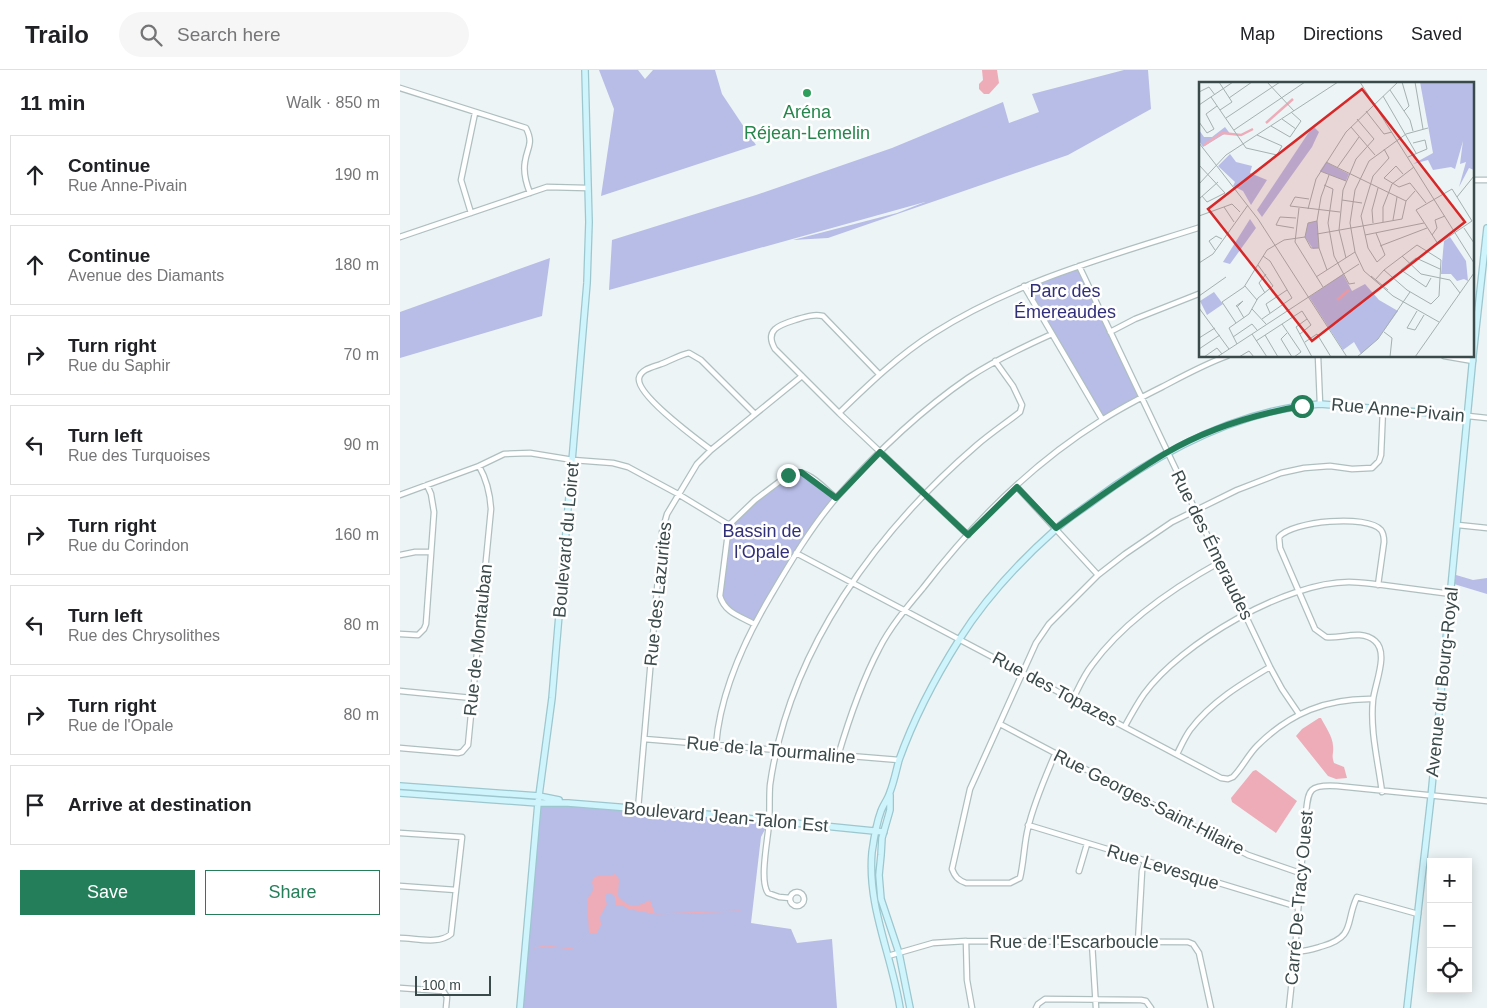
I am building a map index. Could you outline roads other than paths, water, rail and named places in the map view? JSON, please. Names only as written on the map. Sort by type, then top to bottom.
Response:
[{"type":"street","name":"Boulevard du Loiret","points":[[520,1008],[538,803],[552,698],[587,283],[589,222],[585,70]]},
{"type":"street","points":[[400,88],[526,128],[530,138],[524,176],[530,193]]},
{"type":"street","points":[[471,213],[461,180],[475,113]]},
{"type":"street","points":[[1474,180],[1487,180]]},
{"type":"street","points":[[400,237],[547,187],[587,188]]},
{"type":"street","points":[[839,413],[879,374],[933,333],[975,309],[1024,286],[1078,266],[1199,228]]},
{"type":"street","name":"Avenue du Bourg-Royal","points":[[1474,349],[1487,228]]},
{"type":"street","name":"Rue des Émeraudes","points":[[1078,266],[1270,667],[1299,714]]},
{"type":"street","points":[[1024,286],[1102,420]]},
{"type":"street","points":[[1110,332],[1135,319],[1199,294]]},
{"type":"street","points":[[879,374],[823,316],[810,316],[778,326],[771,336],[771,342],[775,349],[839,413],[968,535]]},
{"type":"street","points":[[716,745],[718,727],[735,670],[754,624],[796,553],[836,498],[880,452],[937,401],[995,361],[1052,334]]},
{"type":"street","points":[[711,450],[689,434],[649,398],[641,388],[642,373],[648,368],[689,353],[700,360],[755,414]]},
{"type":"street","points":[[838,756],[862,684],[879,648],[904,611],[968,535],[1017,487],[1059,451],[1102,420],[1141,397],[1223,358]]},
{"type":"street","points":[[1318,358],[1320,404]]},
{"type":"street","name":"Avenue du Bourg-Royal","points":[[1407,1008],[1431,797],[1473,358]]},
{"type":"street","points":[[790,898],[773,896],[765,890],[764,883],[770,820],[770,786],[788,708],[816,643],[852,582],[882,542],[925,494],[979,443],[1022,409],[1013,386],[995,361]]},
{"type":"street","name":"Rue des Lazurites","points":[[638,809],[662,532],[667,514],[697,464],[711,450],[802,376]]},
{"type":"street","name":"Rue Anne-Pivain","points":[[890,793],[899,760],[924,702],[960,639],[1001,584],[1056,528],[1111,488],[1167,452],[1206,434],[1258,416],[1320,404],[1487,418]]},
{"type":"street","points":[[1055,754],[1034,804],[1023,849],[1020,878],[1010,883],[966,883],[960,881],[954,876],[952,869],[970,789],[1022,672],[1036,644],[1049,624],[1098,575],[1153,534],[1172,522],[1237,490],[1280,473],[1304,468],[1330,466],[1352,469],[1372,468],[1381,455],[1383,409]]},
{"type":"street","points":[[400,495],[479,466],[504,454],[530,453],[573,460],[613,463],[628,467],[730,525]]},
{"type":"street","name":"Rue de Montauban","points":[[400,748],[462,752],[468,745],[491,509],[487,483],[479,466]]},
{"type":"street","points":[[754,624],[735,615],[723,604],[720,596],[730,525],[756,500],[792,472],[807,475],[836,498]]},
{"type":"street","points":[[400,634],[418,635],[424,629],[434,512],[431,494],[426,486]]},
{"type":"street","points":[[1017,487],[1098,575]]},
{"type":"street","points":[[1378,585],[1384,535],[1381,530],[1370,524],[1333,520],[1287,530],[1279,537],[1280,548],[1315,629],[1320,634],[1333,638],[1362,635],[1375,641],[1379,646],[1382,656],[1373,699],[1373,738],[1382,792]]},
{"type":"street","points":[[1458,525],[1487,528]]},
{"type":"street","points":[[400,554],[431,552]]},
{"type":"street","name":"Rue des Topazes","points":[[796,553],[1220,778],[1228,779],[1237,773],[1258,745],[1299,714]]},
{"type":"street","points":[[1073,699],[1090,667],[1137,618],[1172,591],[1220,562]]},
{"type":"street","points":[[1125,726],[1144,694],[1162,674],[1210,635],[1238,617],[1298,590],[1349,582],[1451,594]]},
{"type":"street","points":[[1177,754],[1188,732],[1214,704],[1250,678],[1270,667]]},
{"type":"street","points":[[400,691],[472,698]]},
{"type":"street","points":[[1299,714],[1326,704],[1353,698],[1373,699]]},
{"type":"street","name":"Rue Georges-Saint-Hilaire","points":[[1000,724],[1248,855],[1300,873]]},
{"type":"street","name":"Rue de la Tourmaline","points":[[644,739],[899,760]]},
{"type":"street","name":"Boulevard Jean-Talon Est","points":[[400,786],[539,796],[568,803]]},
{"type":"street","name":"Carré De Tracy Ouest","points":[[1289,1008],[1296,951],[1300,873],[1308,799],[1312,789],[1318,786],[1329,786],[1487,801]]},
{"type":"street","name":"Boulevard Jean-Talon Est","points":[[400,793],[538,803],[568,803],[770,820],[884,832]]},
{"type":"street","points":[[890,793],[881,811],[876,830],[872,877],[873,901],[897,989],[900,1008]]},
{"type":"street","points":[[890,793],[890,810],[884,832],[879,875],[881,899],[899,953],[910,1008]]},
{"type":"street","name":"Rue Levesque","points":[[1028,826],[1298,908]]},
{"type":"street","points":[[400,833],[462,837],[453,930],[446,938],[438,940],[400,938]]},
{"type":"street","points":[[1079,871],[1087,844]]},
{"type":"street","points":[[1138,942],[1144,862]]},
{"type":"street","points":[[400,886],[456,890]]},
{"type":"street","points":[[1296,951],[1304,952],[1340,939],[1348,927],[1357,897],[1418,914]]},
{"type":"street","points":[[966,941],[967,980],[972,1008]]},
{"type":"street","name":"Rue de l'Escarboucle","points":[[888,956],[933,943],[966,941],[1183,942],[1193,944],[1199,952],[1211,1008]]},
{"type":"street","points":[[1092,943],[1096,1008]]},
{"type":"street","points":[[400,988],[443,991],[446,994],[446,1008]]},
{"type":"street","points":[[1036,1008],[1045,999],[1141,1000],[1146,1001],[1151,1008]]},
{"type":"waterway","points":[[655,914],[740,911]]},
{"type":"waterway","points":[[534,948],[546,946],[573,949],[589,933]]},
{"type":"place","name":"Aréna Réjean‑Lemelin","points":[[807,93]]},
{"type":"park label","name":"Parc des Émereaudes","points":[[1065,301]]},
{"type":"park label","name":"Bassin de l'Opale","points":[[762,541]]}]
